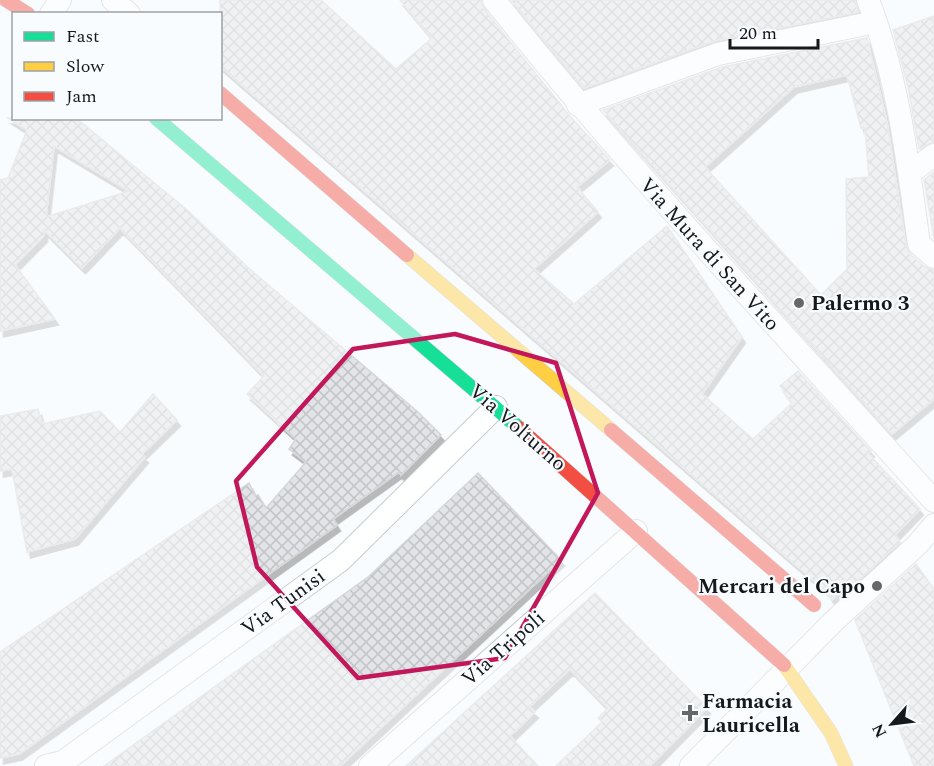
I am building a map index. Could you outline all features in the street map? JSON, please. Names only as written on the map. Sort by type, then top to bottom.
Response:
[{"type":"street","points":[[6,0],[25,12]]},
{"type":"street","points":[[113,0],[127,12]]},
{"type":"street","name":"Via Mura di San Vito","points":[[494,0],[578,105],[934,501]]},
{"type":"street","points":[[868,0],[876,22],[910,173],[919,244],[934,257]]},
{"type":"street","points":[[578,105],[718,54],[876,22]]},
{"type":"street","points":[[222,95],[814,605]]},
{"type":"street","name":"Via Volturno","points":[[158,120],[496,408],[789,669],[821,716],[846,766]]},
{"type":"street","points":[[910,173],[934,155]]},
{"type":"street","name":"Via Tunisi","points":[[58,765],[341,561],[496,408]]},
{"type":"street","points":[[691,766],[834,621],[917,545],[934,525]]},
{"type":"street","name":"Via Tripoli","points":[[370,766],[636,531]]},
{"type":"highlighted area","points":[[455,334],[556,363],[598,493],[505,658],[358,678],[257,567],[236,481],[353,349]]},
{"type":"building","points":[[220,0],[321,0],[396,69],[432,38],[400,0],[481,0],[484,9],[569,115],[610,160],[577,187],[598,212],[534,269],[574,304],[667,226],[742,337],[702,394],[753,439],[792,403],[780,386],[798,371],[871,451],[868,453],[920,509],[895,535],[900,542],[843,594],[841,590],[832,600],[826,591],[222,68],[222,12],[220,12]]},
{"type":"building","points":[[511,0],[855,0],[858,12],[714,41],[584,88]]},
{"type":"building","points":[[934,16],[934,142],[919,149],[908,87],[893,30]]},
{"type":"building","points":[[867,38],[887,123],[906,246],[910,254],[925,267],[934,270],[934,399],[892,434],[603,110],[722,67]],"holes":[[[847,75],[861,128],[865,128],[869,177],[846,179],[847,269],[821,295],[705,167],[794,87]]]},
{"type":"building","points":[[8,118],[12,120],[78,120],[186,209],[252,271],[418,412],[441,435],[401,475],[399,472],[333,519],[337,525],[19,754],[0,758],[0,652],[249,483],[255,496],[258,495],[266,508],[306,462],[289,449],[296,439],[247,394],[264,376],[120,228],[82,268],[44,230],[44,236],[15,265],[55,319],[0,331],[0,180],[8,178],[27,130]],"holes":[[[54,146],[129,191],[46,217]]]},
{"type":"building","points":[[934,172],[934,239],[924,180]]},
{"type":"building","points":[[153,394],[177,420],[142,454],[145,457],[75,539],[27,552],[12,469],[0,471],[0,416],[38,409],[42,424],[100,411],[120,432]]},
{"type":"building","points":[[478,473],[561,560],[340,766],[104,766],[368,577]]},
{"type":"building","points":[[916,564],[934,589],[934,766],[914,766],[855,620]]},
{"type":"building","points":[[595,593],[707,708],[650,766],[556,766],[602,722],[598,718],[608,708],[570,669],[529,707],[535,712],[510,736],[538,766],[406,766]]},
{"type":"traffic: fast","points":[[158,120],[519,428]]},
{"type":"traffic: slow","points":[[407,255],[611,430]]},
{"type":"traffic: slow","points":[[784,665],[831,733],[846,766]]},
{"type":"traffic: jam","points":[[6,0],[25,12]]},
{"type":"traffic: jam","points":[[222,95],[407,255]]},
{"type":"traffic: jam","points":[[519,428],[784,665]]},
{"type":"traffic: jam","points":[[611,430],[814,605]]},
{"type":"place","name":"Palermo 3","points":[[799,303]]},
{"type":"place","name":"Mercari del Capo","points":[[877,586]]},
{"type":"place","name":"Farmacia Lauricella","points":[[690,713]]}]
